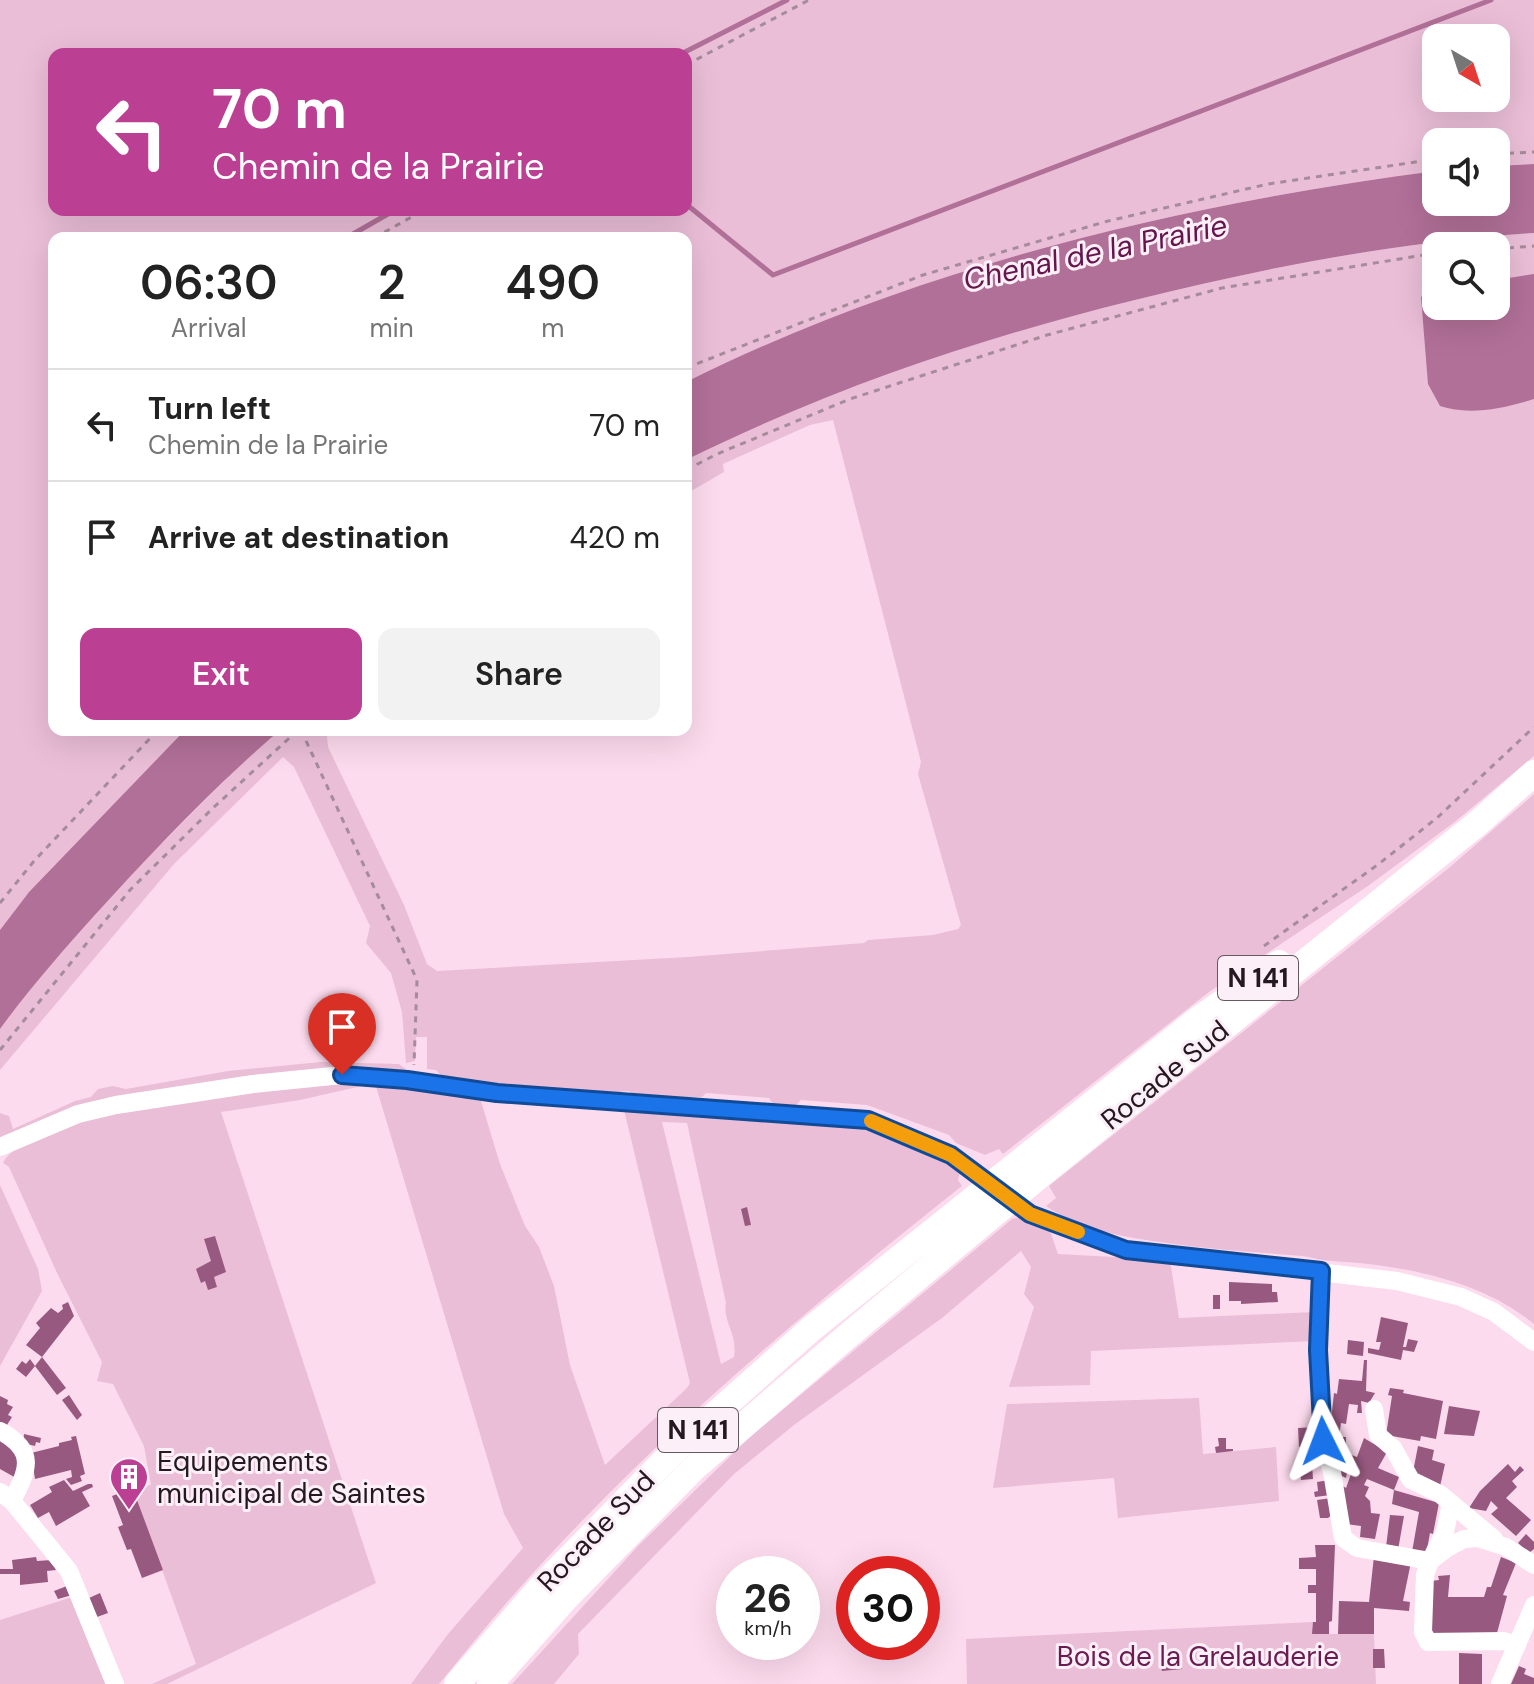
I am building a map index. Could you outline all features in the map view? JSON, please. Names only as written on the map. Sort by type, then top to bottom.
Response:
[{"type":"highway","name":"Rocade Sud","points":[[490,1684],[565,1599],[694,1468],[985,1222],[1031,1167],[1196,1021],[1478,823],[1534,773]]},
{"type":"highway","name":"Rocade Sud","points":[[457,1684],[541,1587],[674,1451],[811,1329],[966,1204],[1031,1167]]},
{"type":"street","points":[[0,1147],[78,1114],[152,1098],[342,1075],[497,1093],[868,1120],[951,1155],[1030,1214],[1126,1250],[1397,1281],[1461,1297],[1494,1312],[1534,1342]]},
{"type":"street","points":[[1321,1271],[1318,1350],[1323,1441],[1332,1472],[1343,1538],[1357,1548],[1430,1561],[1464,1539],[1478,1538],[1506,1547]]},
{"type":"street","points":[[1374,1409],[1378,1435],[1393,1448],[1411,1480],[1440,1494],[1506,1547],[1534,1565]]},
{"type":"street","points":[[0,1431],[24,1452],[26,1473],[6,1497],[69,1571],[115,1684]]},
{"type":"street","points":[[1451,1503],[1445,1532],[1425,1575],[1423,1632],[1428,1642],[1504,1641],[1517,1645]]},
{"type":"street","points":[[1500,1684],[1534,1605]]},
{"type":"path","points":[[692,62],[809,0]]},
{"type":"path","points":[[1510,153],[1534,152]]},
{"type":"path","points":[[692,366],[923,275],[1108,221],[1268,184],[1422,161]]},
{"type":"path","points":[[385,232],[413,216]]},
{"type":"path","points":[[1510,248],[1534,246]]},
{"type":"path","points":[[692,467],[850,399],[1047,335],[1222,288],[1422,255]]},
{"type":"path","points":[[1254,954],[1438,817],[1534,727]]},
{"type":"path","points":[[0,903],[34,861],[152,736]]},
{"type":"path","points":[[0,1050],[130,890],[213,808],[293,736]]},
{"type":"path","points":[[303,736],[417,980],[414,1081]]},
{"type":"green space","points":[[0,0],[1534,0],[1534,164],[1510,165],[1510,128],[1422,128],[1422,173],[1244,202],[1052,246],[957,273],[864,305],[774,341],[692,379],[692,232],[48,232],[48,736],[179,736],[29,892],[0,930]]},
{"type":"green space","points":[[1534,233],[1534,756],[1456,821],[1368,886],[1209,992],[1003,1154],[999,1149],[985,1155],[956,1143],[949,1135],[867,1105],[801,1100],[796,1105],[773,1104],[769,1098],[706,1093],[702,1097],[637,1097],[629,1091],[599,1094],[445,1079],[436,1070],[427,1069],[427,1037],[416,1037],[415,1061],[406,1063],[402,1012],[391,973],[366,943],[370,926],[294,767],[283,757],[174,864],[0,1070],[0,1029],[28,990],[137,868],[273,736],[327,736],[328,747],[404,905],[427,964],[437,971],[688,957],[864,943],[958,929],[961,925],[918,774],[921,762],[833,420],[810,425],[723,464],[724,472],[692,491],[692,457],[851,388],[1019,331],[1184,288],[1383,249],[1422,244],[1422,320],[1510,320],[1510,235]]},
{"type":"green space","points":[[1534,794],[1534,1324],[1489,1296],[1438,1277],[1385,1266],[1135,1238],[1089,1227],[1046,1206],[1056,1198],[1049,1186],[1450,867]]},
{"type":"green space","points":[[321,1062],[399,1064],[408,1071],[152,1092],[0,1143],[0,1113],[9,1116],[13,1129],[91,1097],[98,1089],[113,1086],[126,1089],[228,1071]]},
{"type":"green space","points":[[343,1080],[361,1081],[412,1088],[481,1101],[500,1164],[554,1286],[570,1365],[605,1465],[690,1383],[624,1110],[839,1120],[935,1151],[961,1168],[958,1180],[962,1186],[788,1329],[674,1430],[567,1536],[439,1684],[411,1684],[448,1634],[523,1548],[504,1514],[375,1083],[300,1100],[221,1112],[376,1583],[167,1684],[152,1684],[196,1664],[133,1489],[151,1485],[144,1446],[113,1384],[97,1381],[102,1362],[9,1167],[3,1163],[23,1144],[60,1128],[107,1115],[215,1095]],"holes":[[[662,1122],[687,1123],[734,1341],[734,1357],[721,1364]]]},
{"type":"green space","points":[[0,1185],[38,1269],[42,1291],[0,1366]]},
{"type":"green space","points":[[1025,1216],[1049,1228],[1058,1254],[1170,1260],[1179,1318],[1314,1312],[1315,1341],[1091,1351],[1090,1385],[1009,1387],[1034,1307],[1024,1294],[1031,1267],[1021,1251],[942,1318],[794,1425],[734,1474],[578,1634],[579,1654],[554,1684],[512,1684],[639,1545],[750,1437],[1012,1219]]},
{"type":"green space","points":[[1199,1398],[1203,1454],[1276,1447],[1279,1501],[1118,1518],[1114,1478],[993,1488],[1007,1404]]},
{"type":"green space","points":[[72,1597],[108,1684],[0,1684],[0,1620]]},
{"type":"green space","name":"Bois de la Grelauderie","points":[[1313,1622],[1313,1634],[1374,1634],[1376,1684],[967,1684],[966,1639]]},
{"type":"water","name":"Chenal de la Prairie","points":[[1534,164],[1534,233],[1422,232],[1422,244],[1234,277],[1076,315],[962,349],[851,388],[692,457],[692,379],[774,341],[957,273],[1052,246],[1148,222],[1340,185],[1422,173],[1422,216],[1510,216],[1510,165]]},
{"type":"water","points":[[1534,274],[1534,399],[1475,411],[1440,406],[1428,384],[1423,320],[1510,320],[1510,278]]},
{"type":"water","points":[[179,736],[273,736],[208,797],[94,916],[0,1029],[0,930],[29,892]]},
{"type":"building","points":[[747,1207],[751,1225],[745,1226],[741,1209]]},
{"type":"building","points":[[215,1236],[226,1272],[214,1277],[217,1287],[208,1290],[205,1281],[201,1283],[196,1269],[211,1261],[204,1239]]},
{"type":"building","points":[[1229,1282],[1272,1284],[1272,1292],[1277,1292],[1278,1302],[1241,1304],[1241,1301],[1229,1301]]},
{"type":"building","points":[[1213,1295],[1220,1295],[1220,1309],[1213,1309]]},
{"type":"building","points":[[68,1302],[74,1316],[42,1357],[26,1345],[40,1328],[36,1323],[51,1308],[58,1313],[63,1309],[62,1305]]},
{"type":"building","points":[[1381,1317],[1408,1323],[1403,1347],[1406,1347],[1408,1339],[1418,1341],[1414,1352],[1403,1350],[1401,1360],[1368,1353],[1368,1348],[1379,1350],[1381,1342],[1376,1342]]},
{"type":"building","points":[[1348,1340],[1364,1342],[1363,1356],[1347,1354]]},
{"type":"building","points":[[42,1357],[66,1388],[57,1395],[35,1366]]},
{"type":"building","points":[[30,1359],[35,1366],[26,1377],[16,1369],[22,1361],[26,1364]]},
{"type":"building","points":[[1364,1360],[1367,1360],[1366,1391],[1375,1393],[1369,1403],[1361,1401],[1362,1413],[1357,1413],[1358,1405],[1349,1404],[1346,1424],[1341,1423],[1339,1437],[1346,1437],[1346,1453],[1357,1457],[1364,1438],[1387,1452],[1378,1468],[1399,1477],[1394,1490],[1367,1479],[1364,1485],[1369,1487],[1365,1496],[1370,1501],[1371,1513],[1380,1514],[1375,1539],[1360,1537],[1361,1526],[1346,1524],[1343,1486],[1346,1488],[1351,1474],[1347,1472],[1346,1478],[1338,1474],[1336,1469],[1342,1454],[1335,1451],[1335,1446],[1330,1447],[1329,1439],[1334,1393],[1337,1394],[1339,1379],[1362,1381]]},
{"type":"building","points":[[1390,1388],[1443,1401],[1436,1439],[1421,1436],[1420,1441],[1386,1435],[1392,1396],[1388,1395]]},
{"type":"building","points":[[69,1395],[82,1415],[77,1420],[62,1400]]},
{"type":"building","points":[[0,1396],[13,1407],[8,1415],[12,1417],[5,1428],[0,1425]]},
{"type":"building","points":[[1449,1406],[1480,1411],[1474,1436],[1444,1434]]},
{"type":"building","points":[[1318,1427],[1320,1445],[1299,1447],[1298,1428]]},
{"type":"building","points":[[24,1434],[41,1438],[40,1443],[36,1442],[35,1446],[23,1443]]},
{"type":"building","points":[[0,1436],[20,1451],[16,1478],[0,1469]]},
{"type":"building","points":[[76,1436],[85,1474],[80,1476],[82,1481],[71,1485],[66,1479],[72,1477],[71,1470],[35,1479],[31,1453],[59,1446],[59,1443]]},
{"type":"building","points":[[1218,1438],[1226,1438],[1226,1449],[1233,1451],[1216,1453]]},
{"type":"building","points":[[1418,1446],[1434,1450],[1432,1460],[1445,1464],[1439,1491],[1412,1477]]},
{"type":"building","points":[[1321,1447],[1323,1458],[1308,1459],[1306,1448]]},
{"type":"building","points":[[1312,1464],[1313,1479],[1301,1480],[1299,1465]]},
{"type":"building","points":[[1508,1464],[1515,1472],[1520,1466],[1524,1470],[1512,1481],[1517,1487],[1506,1498],[1531,1520],[1516,1536],[1491,1514],[1498,1508],[1491,1501],[1486,1511],[1469,1508],[1480,1491]]},
{"type":"building","name":"Equipements municipal de Saintes","points":[[127,1473],[163,1570],[142,1578],[118,1527],[123,1525],[112,1496],[125,1491],[120,1476]]},
{"type":"building","points":[[64,1480],[73,1491],[92,1484],[93,1487],[82,1492],[90,1506],[56,1526],[49,1512],[38,1518],[30,1505],[52,1492],[49,1487]]},
{"type":"building","points":[[1329,1480],[1331,1495],[1315,1497],[1317,1482]]},
{"type":"building","points":[[1394,1490],[1439,1503],[1426,1555],[1412,1552],[1419,1512],[1392,1504]]},
{"type":"building","points":[[1331,1498],[1333,1514],[1320,1518],[1317,1500]]},
{"type":"building","points":[[1390,1515],[1404,1516],[1398,1550],[1386,1547]]},
{"type":"building","points":[[1526,1534],[1534,1542],[1534,1549],[1529,1553],[1518,1543]]},
{"type":"building","points":[[1315,1545],[1335,1545],[1329,1634],[1312,1634],[1313,1622],[1316,1622],[1316,1593],[1308,1593],[1308,1585],[1316,1585],[1316,1569],[1299,1569],[1299,1558],[1316,1557]]},
{"type":"building","points":[[1374,1556],[1411,1562],[1403,1601],[1410,1602],[1409,1611],[1374,1608],[1374,1634],[1338,1634],[1339,1601],[1369,1602]]},
{"type":"building","points":[[36,1557],[37,1561],[52,1560],[56,1570],[47,1571],[48,1582],[20,1585],[20,1574],[0,1574],[0,1569],[13,1569],[12,1560]]},
{"type":"building","points":[[1501,1557],[1516,1563],[1503,1595],[1507,1596],[1497,1633],[1431,1636],[1430,1581],[1439,1580],[1438,1576],[1450,1575],[1448,1597],[1484,1597],[1487,1587],[1491,1587]]},
{"type":"building","points":[[67,1586],[72,1595],[58,1599],[54,1591]]},
{"type":"building","points":[[100,1593],[108,1613],[97,1617],[89,1598]]},
{"type":"building","points":[[1373,1649],[1384,1649],[1385,1668],[1373,1668]]},
{"type":"building","points":[[1459,1653],[1482,1654],[1482,1684],[1459,1684]]},
{"type":"building","points":[[1180,1660],[1182,1669],[1162,1671],[1160,1662]]},
{"type":"building","points":[[1519,1666],[1526,1669],[1524,1674],[1534,1678],[1534,1684],[1511,1684]]},
{"type":"waterway","points":[[692,48],[787,0]]},
{"type":"waterway","points":[[692,209],[773,275],[1491,0]]},
{"type":"waterway","points":[[356,232],[384,216]]},
{"type":"slow traffic","points":[[871,1121],[951,1155],[1030,1214],[1078,1232]]},
{"type":"place","name":"Equipements municipal de Saintes","points":[[129,1511]]},
{"type":"route","points":[[342,1075],[407,1080],[497,1093],[868,1120],[951,1155],[1030,1214],[1126,1250],[1321,1271],[1318,1350],[1323,1441]]}]
